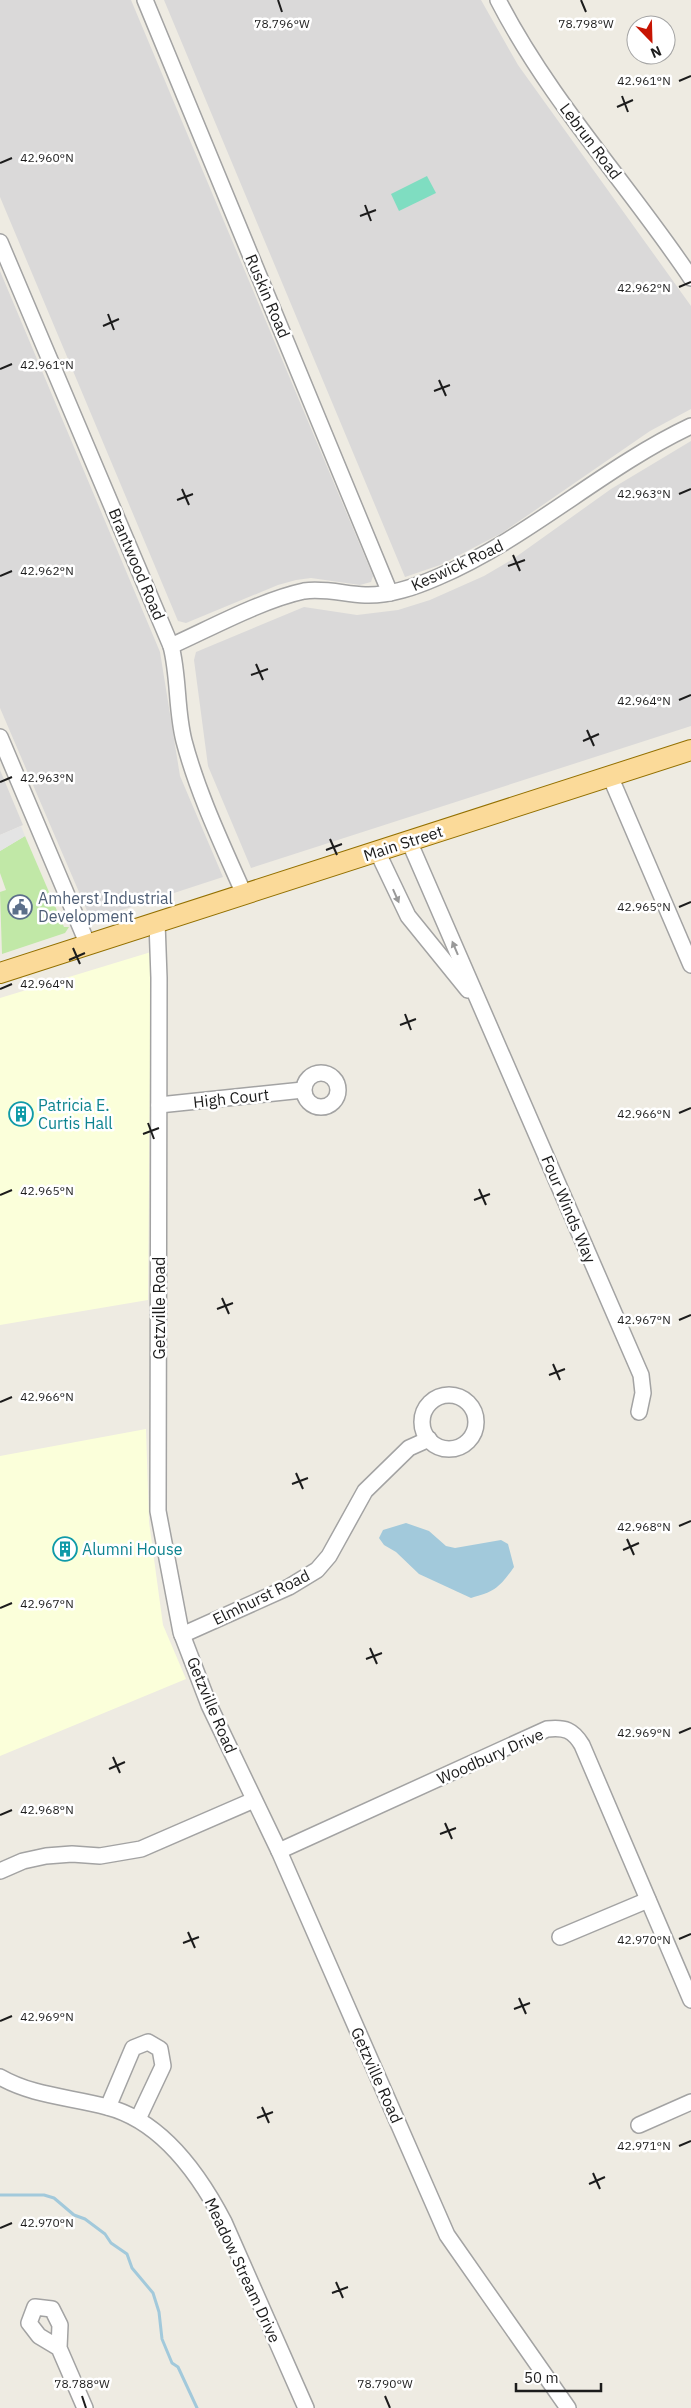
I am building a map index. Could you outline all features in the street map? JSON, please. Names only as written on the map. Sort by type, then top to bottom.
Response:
[{"type":"main road","name":"Main Street","points":[[0,973],[691,750]]},
{"type":"street","name":"Ruskin Road","points":[[145,0],[390,593]]},
{"type":"street","name":"Lebrun Road","points":[[498,0],[533,62],[691,278]]},
{"type":"street","name":"Brantwood Road","points":[[0,242],[171,646],[175,659],[184,739],[194,775],[244,894]]},
{"type":"street","name":"Keswick Road","points":[[171,646],[274,600],[304,592],[322,590],[363,595],[390,593],[436,578],[478,559],[512,539],[663,439],[691,426]]},
{"type":"street","points":[[0,737],[88,945]]},
{"type":"street","points":[[610,776],[691,965]]},
{"type":"street","name":"Four Winds Way","points":[[409,841],[640,1375],[643,1393],[639,1412]]},
{"type":"street","name":"Four Winds Way","points":[[377,851],[408,916],[482,1009]]},
{"type":"street","name":"Getzville Road","points":[[157,922],[159,1105],[158,1511],[182,1635],[209,1705],[279,1851],[447,2235],[568,2408]]},
{"type":"street","name":"High Court","points":[[159,1105],[304,1090]]},
{"type":"street","name":"Elmhurst Road","points":[[182,1635],[289,1586],[317,1570],[329,1556],[365,1491],[409,1448],[429,1440]]},
{"type":"street","name":"Woodbury Drive","points":[[279,1851],[547,1730],[559,1728],[575,1734],[582,1745],[691,2000]]},
{"type":"street","points":[[0,1871],[23,1861],[46,1856],[72,1854],[100,1856],[140,1849],[254,1800]]},
{"type":"street","points":[[560,1937],[648,1900]]},
{"type":"street","points":[[108,2107],[133,2048],[148,2042],[160,2049],[162,2066],[138,2119]]},
{"type":"street","name":"Meadow Stream Drive","points":[[0,2077],[33,2091],[108,2107],[138,2119],[184,2159],[211,2197],[306,2408]]},
{"type":"street","points":[[640,2124],[691,2102]]},
{"type":"street","points":[[59,2348],[85,2408]]},
{"type":"shaded area","points":[[0,0],[131,0],[373,576],[371,582],[360,585],[311,578],[296,580],[278,585],[186,623],[178,621],[0,197]]},
{"type":"shaded area","points":[[164,0],[481,0],[518,65],[691,306],[691,409],[650,431],[502,533],[440,565],[405,577]]},
{"type":"shaded area","points":[[0,271],[160,652],[180,776],[223,877],[91,920],[0,708]]},
{"type":"shaded area","points":[[691,441],[691,726],[251,868],[208,766],[194,660],[196,652],[304,607],[357,615],[398,610],[430,600],[484,576],[513,559],[611,489]]},
{"type":"shaded area","points":[[0,770],[23,825],[0,835]]},
{"type":"shaded area","points":[[21,826],[25,836],[0,851],[0,835]]},
{"type":"shaded area","points":[[151,952],[148,1300],[0,1325],[0,998]]},
{"type":"shaded area","points":[[146,1429],[149,1522],[163,1625],[186,1679],[0,1756],[0,1456]]},
{"type":"green space","points":[[427,176],[436,193],[399,211],[391,194]]},
{"type":"green space","points":[[25,836],[64,927],[69,927],[65,933],[2,954],[0,892],[6,890],[0,873],[0,851]]},
{"type":"water","points":[[406,1523],[429,1531],[446,1546],[455,1548],[501,1540],[508,1544],[514,1567],[496,1588],[471,1598],[419,1574],[396,1552],[384,1545],[379,1538],[383,1530]]},
{"type":"waterway","points":[[0,2195],[44,2195],[54,2198],[74,2215],[85,2219],[105,2234],[111,2243],[127,2254],[132,2268],[153,2293],[159,2312],[162,2339],[172,2363],[178,2367],[197,2408]]},
{"type":"place","name":"Amherst Industrial Development","points":[[20,907]]},
{"type":"place","name":"Patricia E. Curtis Hall","points":[[21,1114]]},
{"type":"place","name":"Alumni House","points":[[65,1549]]}]
